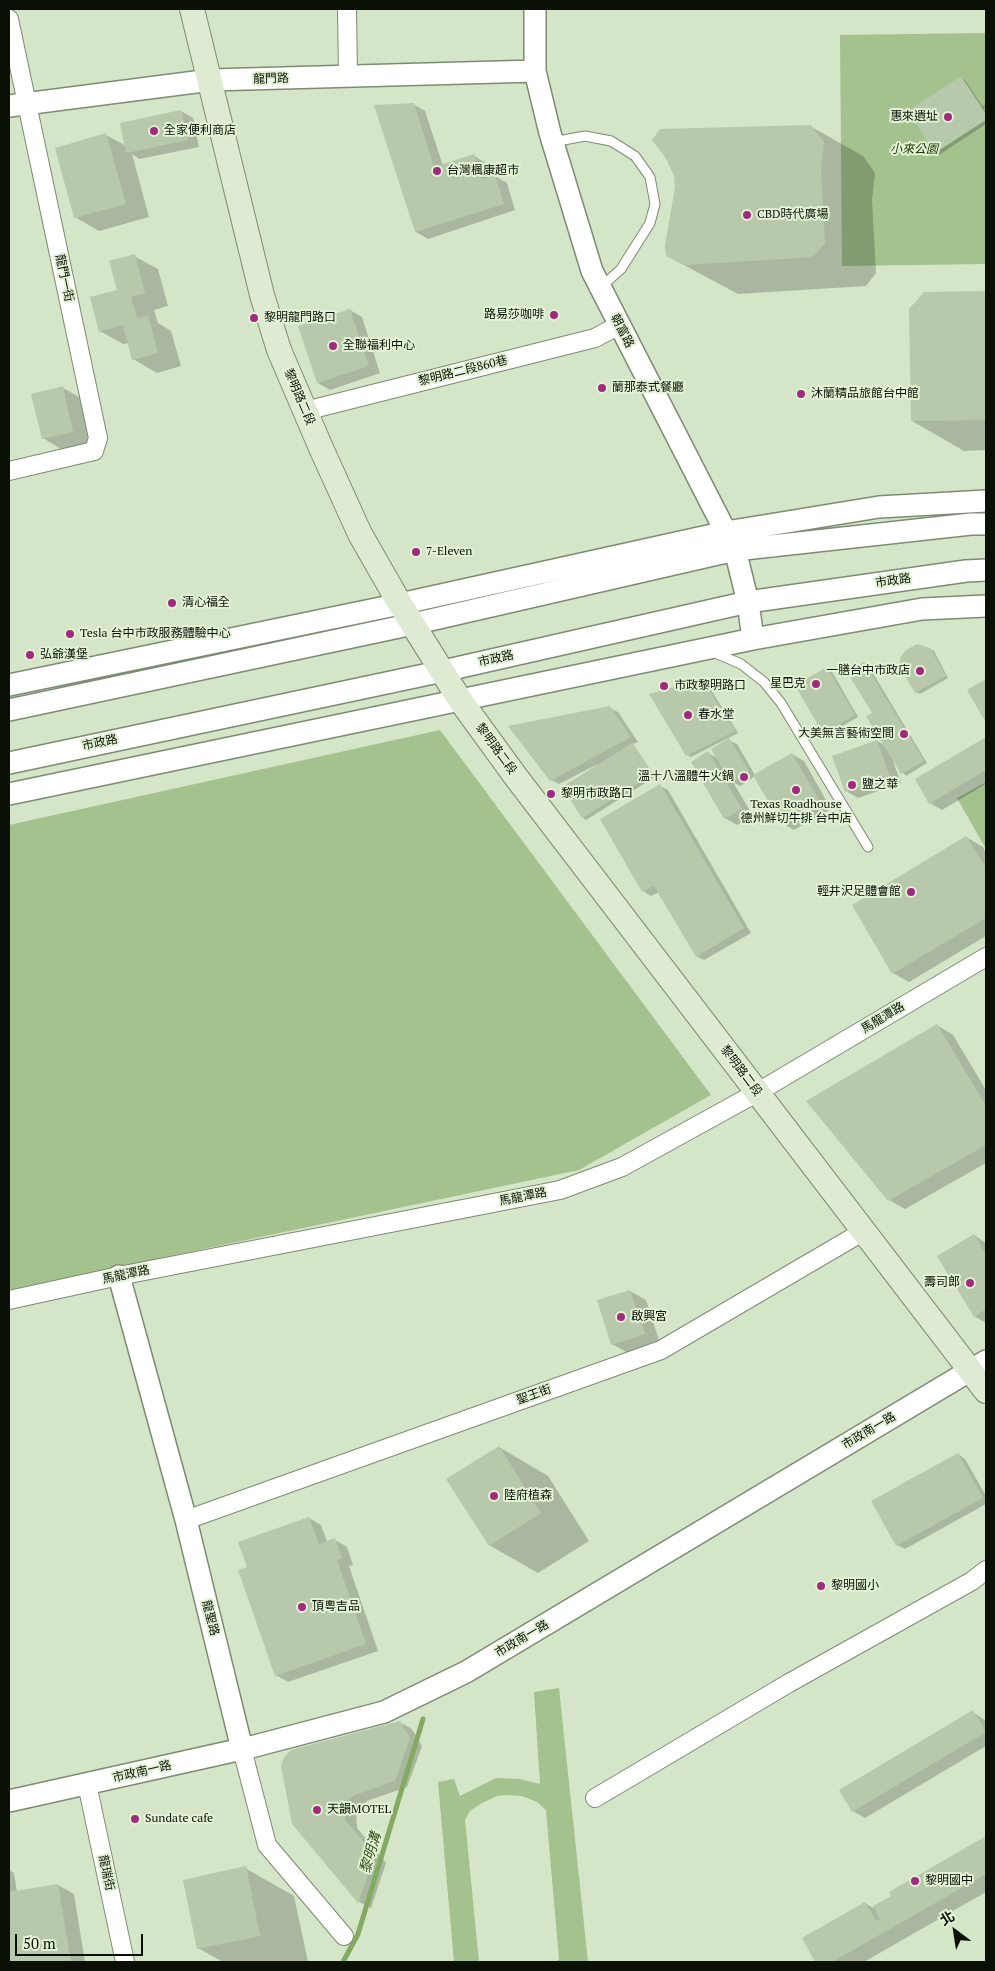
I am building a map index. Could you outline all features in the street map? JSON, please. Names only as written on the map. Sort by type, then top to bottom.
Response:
[{"type":"main road","name":"黎明路二段","points":[[192,9],[211,80],[262,295],[279,350],[360,534],[400,604],[460,700],[516,777],[864,1231],[978,1365],[986,1391]]},
{"type":"street","points":[[347,9],[348,76]]},
{"type":"street","name":"朝富路","points":[[535,9],[535,71],[552,142],[592,271],[731,541],[748,602],[753,639]]},
{"type":"street","name":"龍門一街","points":[[9,19],[18,104],[98,438],[94,452],[9,471]]},
{"type":"street","name":"龍門路","points":[[18,104],[211,80],[535,71]]},
{"type":"street","name":"黎明路二段860巷","points":[[305,411],[596,338],[619,325]]},
{"type":"street","points":[[9,710],[412,624],[731,541],[879,507],[986,501]]},
{"type":"street","points":[[9,685],[400,604],[731,541],[986,524]]},
{"type":"street","name":"市政路","points":[[9,763],[443,671],[748,602],[938,574],[986,570]]},
{"type":"street","points":[[9,794],[706,648],[922,609],[986,606]]},
{"type":"street","name":"馬龍潭路","points":[[9,1300],[119,1276],[560,1190],[622,1167],[758,1092],[986,957]]},
{"type":"street","name":"聖王街","points":[[186,1520],[661,1350],[864,1231]]},
{"type":"street","name":"龍聖路","points":[[119,1276],[186,1520],[267,1845],[344,1936]]},
{"type":"street","name":"市政南一路","points":[[9,1801],[242,1749],[384,1712],[466,1672],[978,1365]]},
{"type":"street","points":[[595,1798],[789,1683],[972,1581],[986,1570]]},
{"type":"street","name":"龍瑞街","points":[[87,1784],[126,1962]]},
{"type":"lane","points":[[552,142],[585,136],[611,141],[635,156],[650,176],[656,204],[650,224],[621,269],[600,288]]},
{"type":"lane","points":[[706,648],[741,664],[764,682],[781,703],[868,847]]},
{"type":"path","points":[[982,108],[986,105]]},
{"type":"green space","name":"小來公園","points":[[986,33],[986,264],[842,266],[840,35]]},
{"type":"green space","points":[[440,730],[711,1095],[579,1170],[9,1290],[9,825]]},
{"type":"green space","points":[[986,782],[986,849],[957,798]]},
{"type":"green space","points":[[559,1688],[588,1962],[557,1962],[559,1959],[546,1810],[537,1802],[522,1796],[506,1795],[497,1796],[482,1803],[470,1811],[465,1820],[479,1962],[454,1962],[438,1782],[454,1779],[460,1796],[496,1778],[519,1779],[540,1784],[534,1692]]},
{"type":"building","points":[[961,76],[986,114],[986,120],[935,153],[908,111]]},
{"type":"building","name":"台灣楓康超市","points":[[414,103],[434,167],[474,154],[482,179],[495,175],[504,204],[415,232],[374,105]]},
{"type":"building","name":"全家便利商店","points":[[181,110],[188,140],[126,153],[120,123]]},
{"type":"building","name":"CBD時代廣場","points":[[811,125],[824,142],[821,169],[825,243],[813,257],[685,265],[666,256],[665,245],[675,187],[674,175],[665,157],[652,140],[660,129]]},
{"type":"building","points":[[106,133],[126,204],[74,218],[55,148]]},
{"type":"building","points":[[135,254],[145,293],[131,297],[137,318],[148,316],[158,353],[132,360],[123,325],[99,332],[90,297],[117,290],[109,261]]},
{"type":"building","points":[[986,291],[986,420],[911,421],[909,309],[924,292]]},
{"type":"building","name":"全聯福利中心","points":[[350,309],[369,366],[317,383],[298,326]]},
{"type":"building","points":[[63,386],[73,432],[42,439],[31,394]]},
{"type":"building","points":[[917,644],[930,648],[946,676],[915,693],[900,667],[900,658],[906,650]]},
{"type":"building","points":[[864,662],[924,761],[901,774],[866,716],[872,713],[847,672]]},
{"type":"building","points":[[827,667],[855,715],[823,734],[795,685]]},
{"type":"building","points":[[702,679],[735,731],[686,756],[649,694]]},
{"type":"building","points":[[986,679],[986,723],[967,690]]},
{"type":"building","points":[[610,706],[631,737],[550,781],[508,726]]},
{"type":"building","points":[[986,737],[986,770],[929,804],[915,779]]},
{"type":"building","points":[[729,738],[749,771],[731,782],[711,749]]},
{"type":"building","points":[[877,740],[890,777],[845,792],[832,756]]},
{"type":"building","points":[[632,743],[652,774],[582,818],[562,787]]},
{"type":"building","points":[[708,751],[742,809],[724,819],[691,762]]},
{"type":"building","points":[[792,753],[820,802],[781,824],[753,775]]},
{"type":"building","points":[[660,784],[744,928],[696,957],[654,886],[642,892],[600,819]]},
{"type":"building","points":[[966,836],[986,868],[986,918],[892,974],[852,905]]},
{"type":"building","points":[[937,1024],[986,1106],[986,1145],[888,1201],[806,1101]]},
{"type":"building","name":"壽司郎","points":[[974,1234],[986,1255],[986,1309],[974,1317],[937,1256]]},
{"type":"building","name":"啟興宮","points":[[630,1290],[645,1334],[611,1345],[597,1300]]},
{"type":"building","name":"陸府植森","points":[[499,1446],[541,1513],[489,1546],[446,1479]]},
{"type":"building","points":[[958,1453],[983,1498],[896,1546],[871,1501]]},
{"type":"building","name":"頂粵吉品","points":[[309,1517],[319,1544],[335,1538],[342,1558],[337,1560],[366,1644],[275,1676],[238,1570],[247,1567],[238,1542]]},
{"type":"building","points":[[973,1710],[986,1732],[852,1812],[839,1790]]},
{"type":"building","name":"天韻MOTEL","points":[[400,1721],[410,1738],[395,1781],[355,1795],[344,1803],[345,1820],[375,1855],[358,1903],[292,1824],[281,1766],[284,1757],[291,1750]]},
{"type":"building","points":[[986,1836],[986,1874],[832,1962],[815,1962],[802,1938],[865,1902],[876,1921],[880,1919],[873,1906],[891,1896],[889,1892]]},
{"type":"building","points":[[246,1866],[260,1936],[197,1949],[183,1880]]},
{"type":"building","points":[[58,1884],[71,1962],[9,1962],[9,1892]]},
{"type":"waterway","name":"黎明溝","points":[[343,1962],[358,1934],[423,1719]]},
{"type":"place","name":"惠來遺址","points":[[948,117]]},
{"type":"place","name":"全家便利商店","points":[[154,131]]},
{"type":"place","name":"台灣楓康超市","points":[[437,171]]},
{"type":"place","name":"CBD時代廣場","points":[[747,215]]},
{"type":"place","name":"路易莎咖啡","points":[[554,315]]},
{"type":"place","name":"黎明龍門路口","points":[[254,318]]},
{"type":"place","name":"全聯福利中心","points":[[333,346]]},
{"type":"place","name":"蘭那泰式餐廳","points":[[602,388]]},
{"type":"place","name":"沐蘭精品旅館台中館","points":[[801,394]]},
{"type":"place","name":"7-Eleven","points":[[416,552]]},
{"type":"place","name":"清心福全","points":[[172,603]]},
{"type":"place","name":"Tesla 台中市政服務體驗中心","points":[[70,634]]},
{"type":"place","name":"弘爺漢堡","points":[[30,655]]},
{"type":"place","name":"一膳台中市政店","points":[[920,671]]},
{"type":"place","name":"星巴克","points":[[816,684]]},
{"type":"place","name":"市政黎明路口","points":[[664,686]]},
{"type":"place","name":"春水堂","points":[[688,715]]},
{"type":"place","name":"大美無言藝術空間","points":[[904,734]]},
{"type":"place","name":"溫十八溫體牛火鍋","points":[[744,777]]},
{"type":"place","name":"鹽之華","points":[[852,785]]},
{"type":"place","name":"Texas Roadhouse 德州鮮切牛排 台中店","points":[[796,790]]},
{"type":"place","name":"黎明市政路口","points":[[551,794]]},
{"type":"place","name":"輕井沢足體會館","points":[[911,892]]},
{"type":"place","name":"壽司郎","points":[[970,1283]]},
{"type":"place","name":"啟興宮","points":[[621,1317]]},
{"type":"place","name":"陸府植森","points":[[494,1496]]},
{"type":"place","name":"黎明國小","points":[[821,1586]]},
{"type":"place","name":"頂粵吉品","points":[[302,1607]]},
{"type":"place","name":"天韻MOTEL","points":[[317,1810]]},
{"type":"place","name":"Sundate cafe","points":[[135,1819]]},
{"type":"place","name":"黎明國中","points":[[915,1881]]}]
